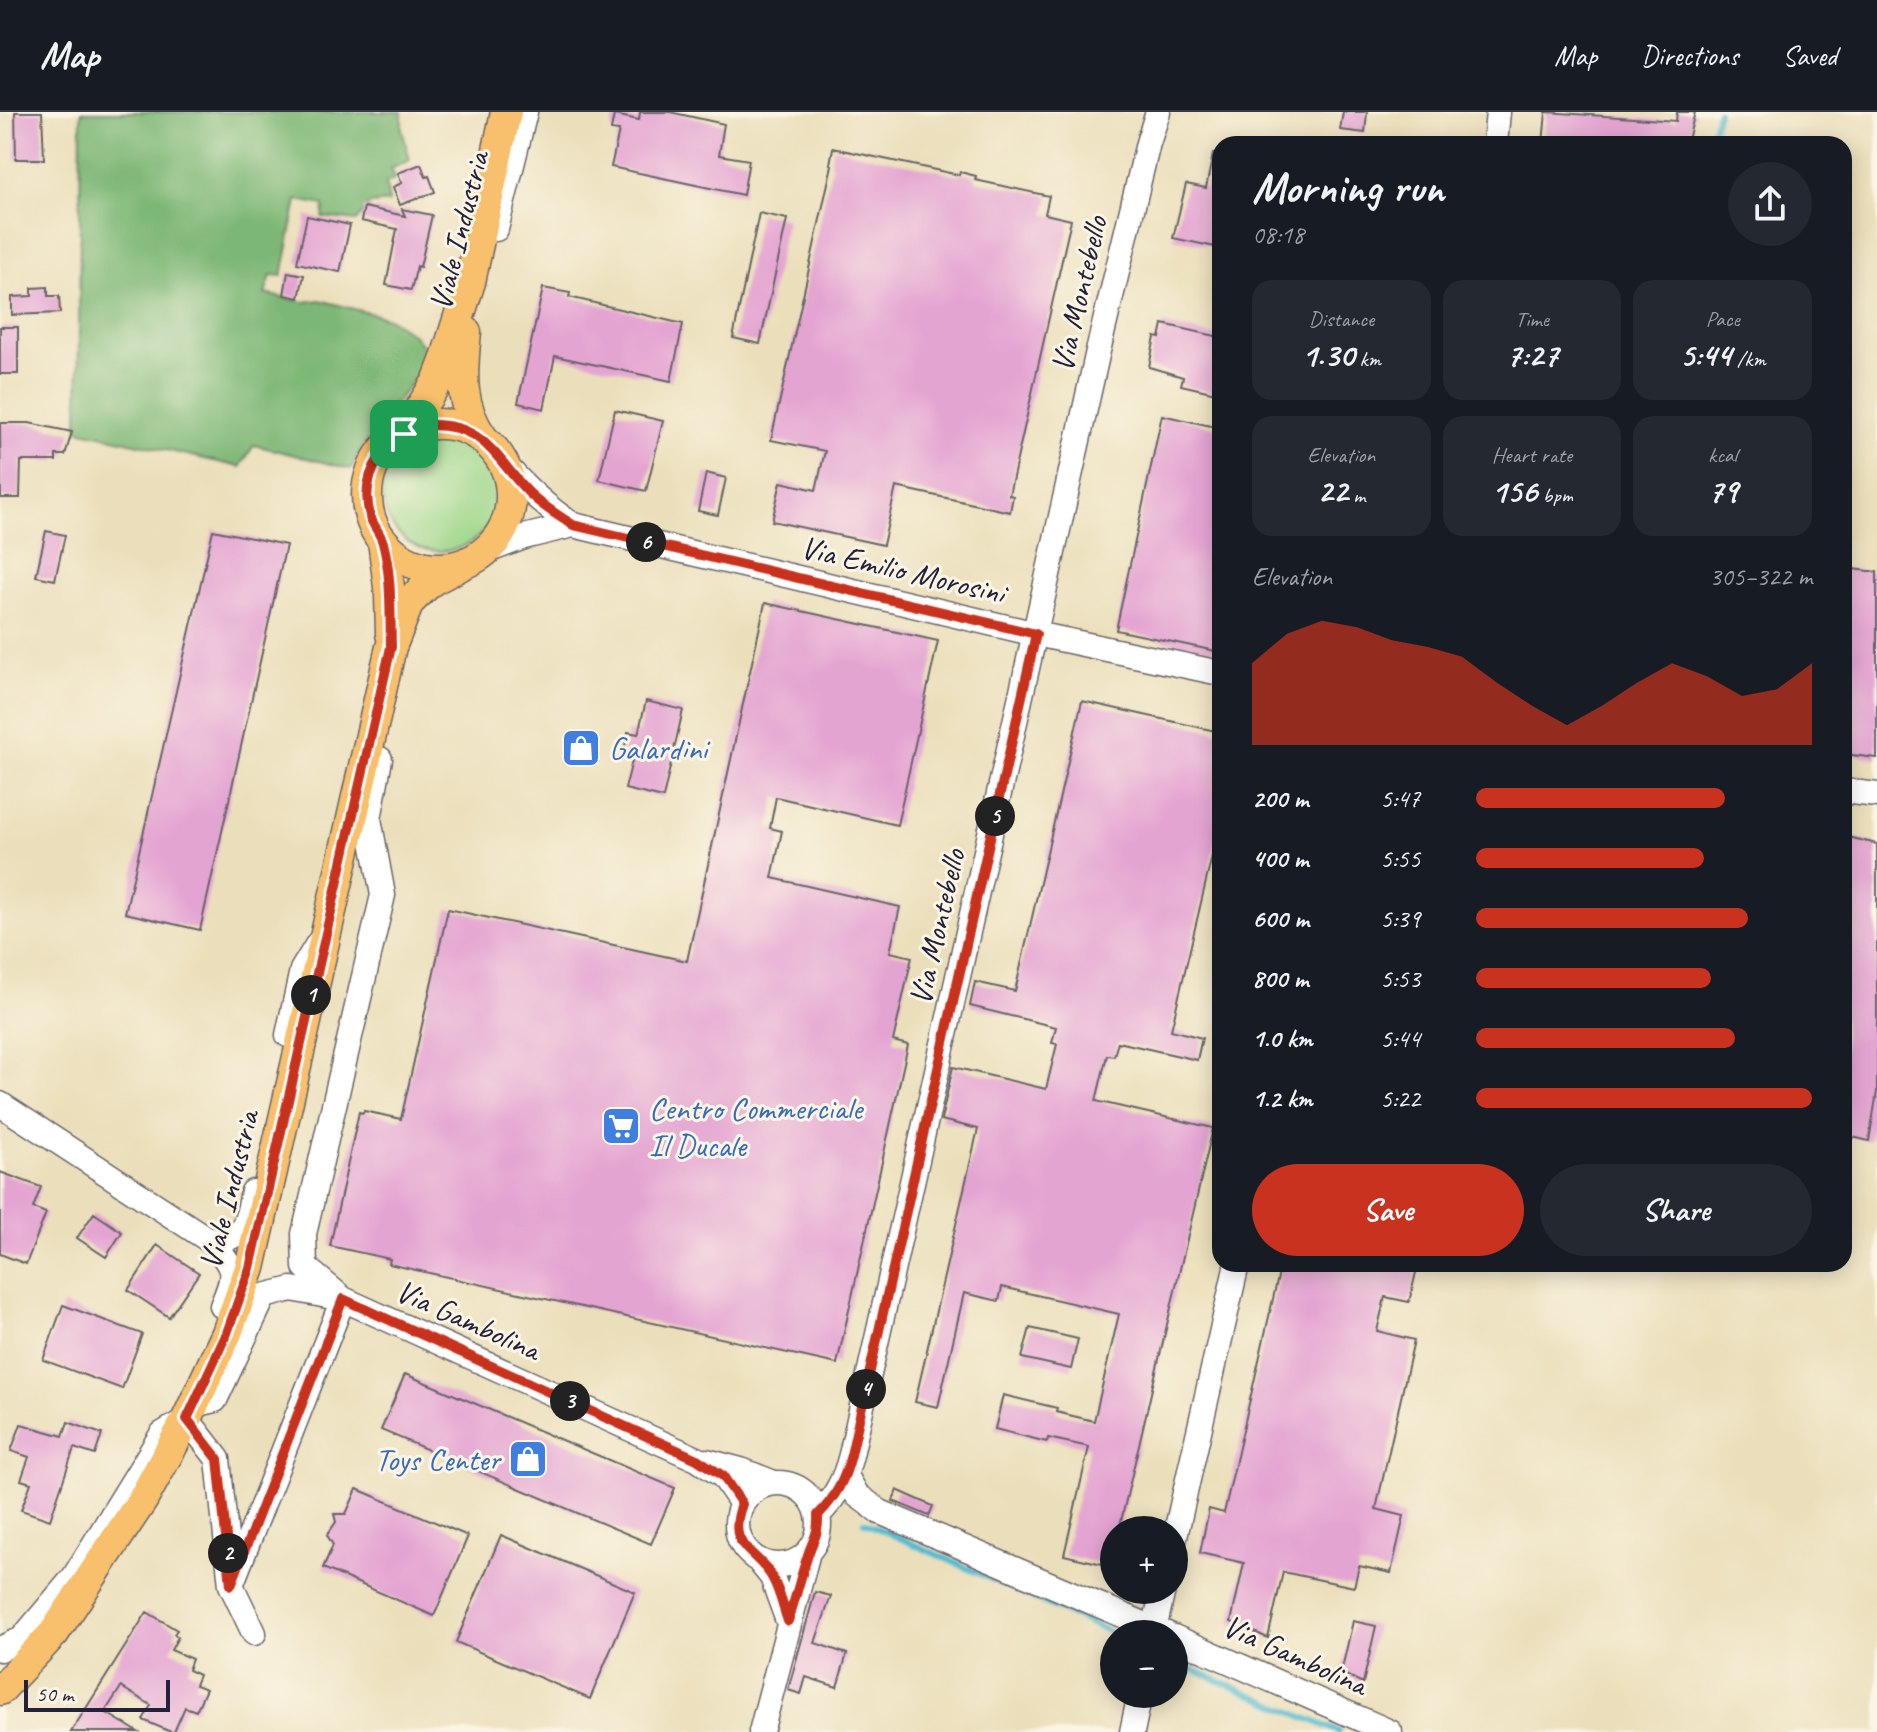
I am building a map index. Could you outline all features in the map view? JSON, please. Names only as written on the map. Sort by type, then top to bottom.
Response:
[{"type":"main road","name":"Viale Industria","points":[[391,647],[390,595],[383,541],[370,517],[368,489],[375,463],[404,434],[437,382],[470,282],[506,112]]},
{"type":"main road","name":"Viale Industria","points":[[0,1690],[54,1633],[143,1499],[190,1412],[220,1347],[250,1268],[391,647],[409,602],[431,581],[476,557],[501,533],[510,509],[510,483],[492,450],[472,424],[463,396],[470,282]]},
{"type":"main road","points":[[404,434],[416,428],[459,427],[492,450]]},
{"type":"main road","points":[[383,541],[415,564],[441,568],[476,557]]},
{"type":"street","name":"Viale Industria","points":[[463,367],[525,112]]},
{"type":"street","name":"Via Montebello","points":[[825,1508],[848,1466],[1098,351],[1158,112]]},
{"type":"street","points":[[1496,136],[1498,112]]},
{"type":"street","name":"Via Emilio Morosini","points":[[492,450],[545,507],[573,525],[1036,634],[1212,671]]},
{"type":"street","name":"Via Emilio Morosini","points":[[476,557],[524,537],[573,525]]},
{"type":"street","points":[[343,1299],[305,1267],[304,1234],[383,895],[369,819],[391,701],[391,647]]},
{"type":"street","points":[[1852,792],[1877,795]]},
{"type":"street","points":[[212,1242],[229,1240],[243,1230],[302,970],[326,932]]},
{"type":"street","points":[[0,1104],[212,1242],[230,1263],[232,1281],[216,1325],[220,1347]]},
{"type":"street","points":[[1180,1516],[1235,1272]]},
{"type":"street","points":[[0,1649],[22,1639],[74,1577],[162,1434],[190,1412],[215,1400],[264,1296],[292,1289],[343,1299]]},
{"type":"street","points":[[231,1585],[343,1299]]},
{"type":"street","name":"Via Gambolina","points":[[343,1299],[697,1459],[723,1476],[742,1504]]},
{"type":"street","points":[[190,1412],[218,1459],[231,1585],[254,1633]]},
{"type":"street","name":"Via Gambolina","points":[[697,1459],[784,1485],[825,1508]]},
{"type":"street","points":[[788,1621],[772,1577],[741,1543],[737,1517],[742,1504],[761,1487],[829,1481],[848,1466]]},
{"type":"street","name":"Via Gambolina","points":[[848,1466],[857,1495],[880,1512],[1132,1620]]},
{"type":"street","points":[[761,1732],[788,1621],[808,1552],[815,1541],[825,1508],[880,1512]]},
{"type":"street","points":[[759,1561],[785,1565],[808,1552]]},
{"type":"street","name":"Via Gambolina","points":[[1188,1644],[1390,1732]]},
{"type":"street","points":[[1132,1732],[1137,1708]]},
{"type":"green space","points":[[81,112],[402,112],[402,129],[410,160],[391,169],[395,178],[386,183],[389,202],[370,204],[356,221],[323,217],[324,205],[297,200],[282,276],[271,275],[265,294],[304,302],[320,300],[388,318],[413,334],[423,346],[425,361],[418,374],[360,450],[351,469],[254,445],[240,467],[78,430]]},
{"type":"green space","points":[[440,437],[462,441],[480,454],[493,472],[497,494],[493,516],[480,534],[462,547],[440,551],[418,547],[400,534],[387,516],[383,494],[387,472],[400,454],[418,441]]},
{"type":"building","points":[[15,112],[42,112],[44,159],[16,159]]},
{"type":"building","points":[[640,112],[670,112],[724,124],[719,155],[749,160],[743,195],[611,167],[619,131],[611,130],[614,115],[639,120]]},
{"type":"building","points":[[1343,112],[1367,112],[1365,133],[1340,130]]},
{"type":"building","points":[[1546,112],[1676,121],[1677,112],[1695,112],[1689,136],[1544,136]]},
{"type":"building","points":[[833,148],[959,175],[960,172],[976,176],[975,180],[1049,196],[1045,214],[1071,220],[1009,495],[1013,496],[1010,512],[896,487],[883,545],[772,521],[781,482],[816,490],[825,451],[771,440],[832,165]]},
{"type":"building","points":[[1212,159],[1212,246],[1173,238],[1186,184],[1206,188]]},
{"type":"building","points":[[421,164],[435,192],[400,205],[393,187],[402,183],[398,173]]},
{"type":"building","points":[[364,207],[405,216],[402,209],[432,215],[420,267],[417,266],[411,290],[386,285],[397,229],[361,221]]},
{"type":"building","points":[[759,213],[787,219],[760,344],[733,338]]},
{"type":"building","points":[[307,216],[350,225],[340,272],[297,263]]},
{"type":"building","points":[[288,272],[304,275],[299,298],[284,295]]},
{"type":"building","points":[[48,287],[48,296],[59,296],[60,313],[12,315],[12,297],[32,296],[32,288]]},
{"type":"building","points":[[543,288],[683,324],[671,381],[555,356],[544,409],[518,403]]},
{"type":"building","points":[[1163,324],[1212,335],[1212,392],[1181,385],[1183,377],[1149,367],[1155,337],[1160,338]]},
{"type":"building","points":[[0,327],[18,327],[18,374],[0,374]]},
{"type":"building","points":[[615,410],[663,421],[646,491],[599,480]]},
{"type":"building","points":[[1162,415],[1212,426],[1212,650],[1116,630]]},
{"type":"building","points":[[0,423],[29,423],[72,432],[65,455],[56,455],[56,461],[21,461],[20,498],[1,498]]},
{"type":"building","points":[[706,473],[726,478],[718,515],[698,511]]},
{"type":"building","points":[[213,530],[286,545],[200,930],[125,913]]},
{"type":"building","points":[[46,531],[65,535],[55,580],[36,576]]},
{"type":"building","points":[[1852,569],[1877,572],[1877,758],[1852,755]]},
{"type":"building","points":[[765,603],[938,641],[897,825],[776,797],[770,828],[782,831],[772,878],[900,907],[890,952],[912,957],[893,1041],[908,1045],[837,1364],[389,1264],[390,1259],[330,1246],[359,1112],[401,1119],[448,909],[687,961]]},
{"type":"building","points":[[646,701],[683,710],[663,798],[625,789],[633,757],[623,755],[628,732],[638,734]]},
{"type":"building","points":[[1082,701],[1212,730],[1212,856],[1171,1030],[1202,1038],[1197,1060],[1118,1042],[1114,1056],[1107,1055],[1096,1101],[1212,1128],[1122,1516],[1100,1516],[1100,1563],[1064,1555],[1089,1447],[1048,1438],[1047,1442],[995,1429],[1003,1395],[1094,1421],[1119,1314],[1002,1287],[999,1301],[964,1293],[938,1407],[915,1402],[978,1129],[941,1120],[953,1067],[1046,1089],[1057,1044],[1052,1043],[1056,1027],[970,1006],[975,982],[1015,991]]},
{"type":"building","points":[[1852,838],[1877,844],[1877,1092],[1869,1141],[1852,1137]]},
{"type":"building","points":[[0,1172],[41,1187],[33,1208],[46,1213],[26,1264],[0,1254]]},
{"type":"building","points":[[94,1213],[122,1232],[106,1257],[77,1238]]},
{"type":"building","points":[[157,1245],[199,1273],[169,1317],[128,1290]]},
{"type":"building","points":[[1279,1272],[1416,1272],[1409,1302],[1385,1297],[1377,1331],[1414,1340],[1376,1509],[1404,1516],[1391,1573],[1359,1566],[1354,1587],[1283,1572],[1268,1638],[1231,1622],[1244,1563],[1200,1553],[1209,1509],[1224,1513]]},
{"type":"building","points":[[63,1305],[142,1334],[122,1389],[43,1360]]},
{"type":"building","points":[[1030,1328],[1078,1339],[1071,1369],[1022,1358]]},
{"type":"building","name":"Toys Center","points":[[405,1374],[675,1488],[651,1544],[381,1430]]},
{"type":"building","points":[[68,1422],[102,1434],[95,1455],[74,1448],[50,1520],[21,1510],[31,1483],[21,1480],[29,1457],[11,1451],[21,1424],[63,1436]]},
{"type":"building","points":[[357,1489],[468,1536],[434,1616],[323,1568],[333,1545],[327,1535],[336,1522],[334,1514],[346,1514]]},
{"type":"building","points":[[897,1490],[933,1506],[929,1516],[893,1501]]},
{"type":"building","points":[[501,1535],[635,1592],[590,1699],[456,1642]]},
{"type":"building","points":[[815,1592],[831,1596],[815,1643],[847,1654],[837,1687],[806,1677],[801,1694],[788,1690]]},
{"type":"building","points":[[147,1612],[177,1630],[174,1634],[178,1637],[171,1650],[192,1659],[188,1670],[199,1675],[195,1685],[206,1689],[196,1711],[185,1707],[174,1732],[171,1732],[143,1720],[151,1705],[121,1687],[105,1712],[138,1732],[71,1732]]},
{"type":"building","points":[[1353,1621],[1376,1626],[1363,1683],[1341,1673]]},
{"type":"waterway","points":[[1711,136],[1718,112]]},
{"type":"waterway","points":[[864,1522],[1100,1628]]},
{"type":"waterway","points":[[1188,1668],[1339,1732]]},
{"type":"place","name":"Galardini","points":[[581,748]]},
{"type":"place","name":"Centro Commerciale Il Ducale","points":[[621,1126]]},
{"type":"place","name":"Toys Center","points":[[528,1459]]},
{"type":"route","points":[[430,425],[459,427],[472,432],[493,449],[545,507],[573,525],[1036,634],[846,1476],[831,1502],[818,1515],[819,1528],[808,1552],[788,1621],[772,1577],[741,1543],[737,1517],[742,1504],[723,1476],[697,1459],[343,1299],[231,1585],[218,1459],[187,1419],[227,1333],[250,1268],[391,647],[390,595],[383,541],[370,517],[368,489],[375,463],[392,442],[404,434],[430,425]]}]
